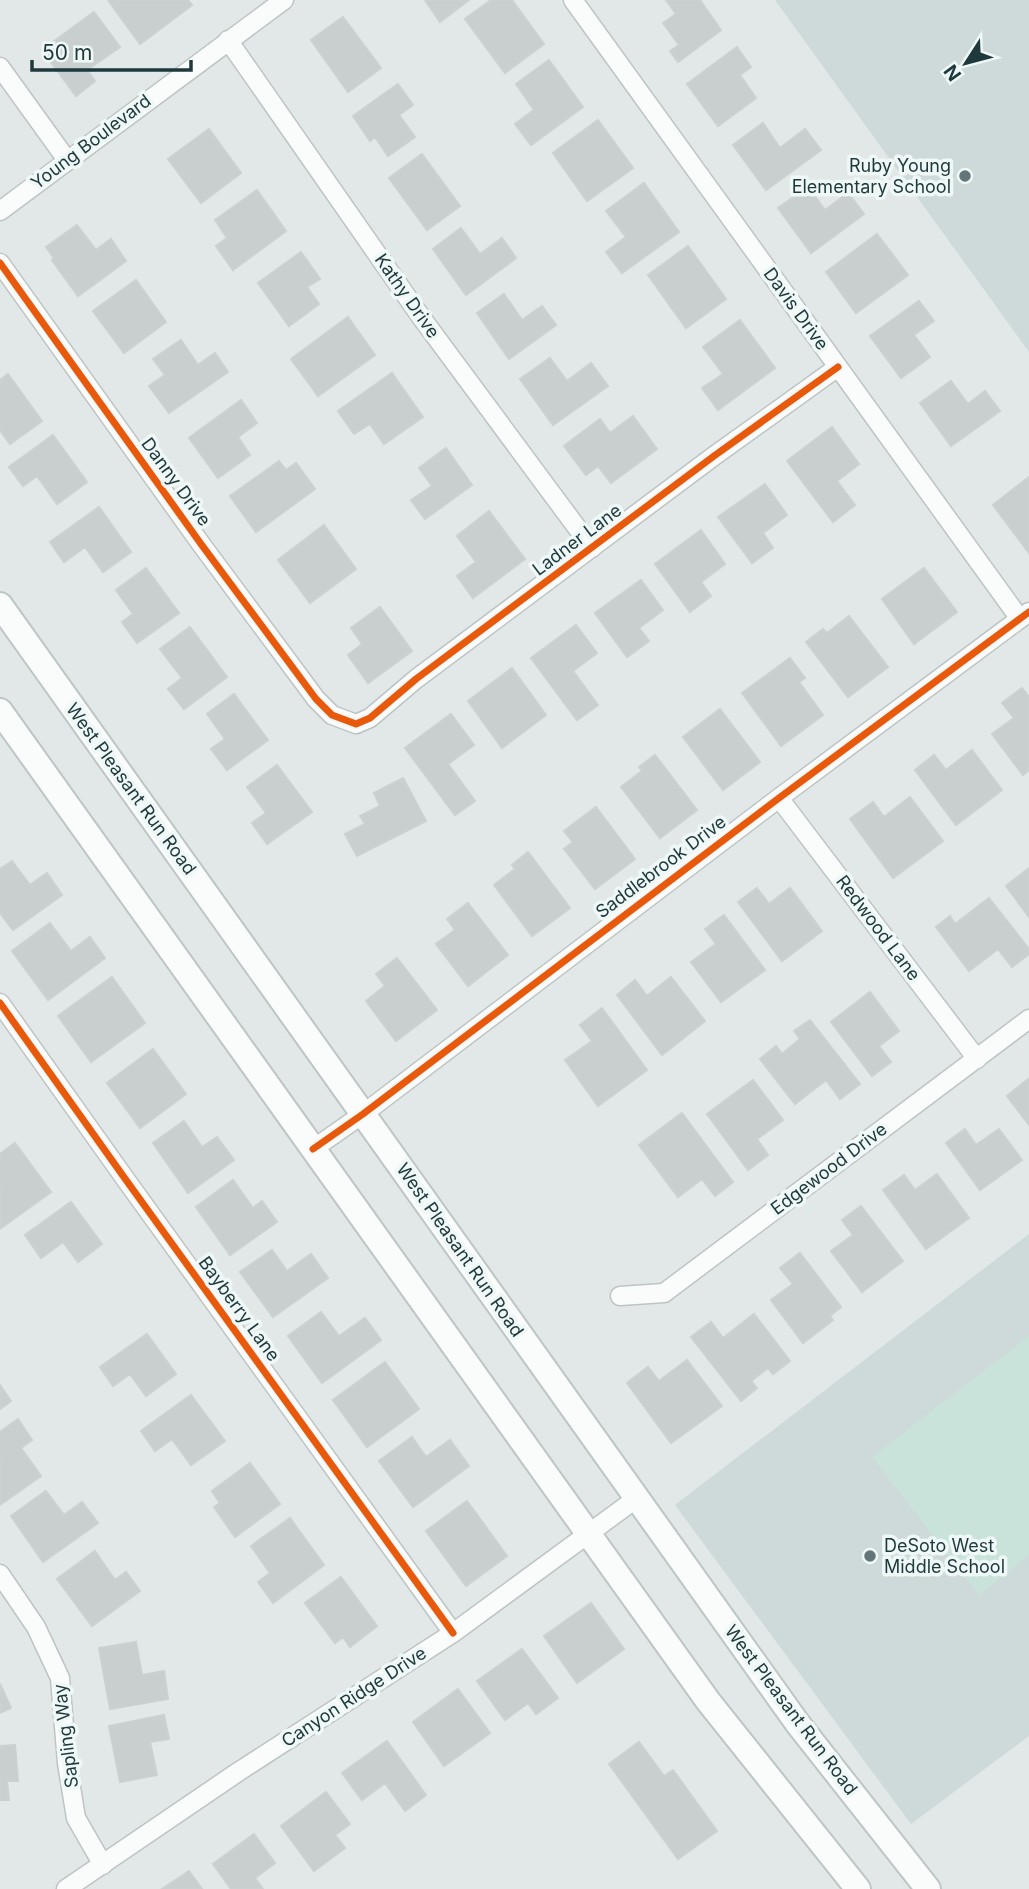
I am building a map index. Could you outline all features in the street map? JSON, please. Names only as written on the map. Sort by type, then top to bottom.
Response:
[{"type":"main road","name":"West Pleasant Run Road","points":[[1,609],[798,1724],[928,1889]]},
{"type":"main road","points":[[0,712],[708,1700],[858,1889]]},
{"type":"street","name":"Young Boulevard","points":[[0,211],[284,0]]},
{"type":"street","name":"Davis Drive","points":[[573,0],[838,367],[1024,615]]},
{"type":"street","name":"Kathy Drive","points":[[228,40],[421,317],[592,548]]},
{"type":"street","points":[[0,67],[67,160]]},
{"type":"street","name":"Danny Drive","points":[[0,263],[201,544],[316,699],[332,715]]},
{"type":"street","name":"Ladner Lane","points":[[332,715],[356,724],[370,718],[416,679],[714,456],[838,367]]},
{"type":"street","name":"Saddlebrook Drive","points":[[313,1149],[1024,615]]},
{"type":"street","name":"Redwood Lane","points":[[779,798],[977,1059]]},
{"type":"street","name":"Bayberry Lane","points":[[0,1003],[453,1633]]},
{"type":"street","name":"Edgewood Drive","points":[[620,1296],[664,1293],[1029,1019]]},
{"type":"street","name":"Canyon Ridge Drive","points":[[66,1889],[238,1772],[453,1633],[637,1498]]},
{"type":"street","name":"Sapling Way","points":[[0,1574],[36,1627],[60,1678],[67,1763],[76,1818],[103,1865]]},
{"type":"shaded area","name":"Ruby Young Elementary School","points":[[775,0],[1029,0],[1029,352]]},
{"type":"shaded area","name":"DeSoto West Middle School","points":[[1029,1234],[1029,1736],[911,1824],[675,1505]]},
{"type":"green space","points":[[1029,1336],[1029,1555],[979,1595],[872,1457]]},
{"type":"building","points":[[108,0],[188,0],[192,5],[140,44]]},
{"type":"building","points":[[425,0],[469,0],[440,22]]},
{"type":"building","points":[[491,0],[512,0],[544,44],[505,73],[465,19]]},
{"type":"building","points":[[666,0],[700,0],[721,30],[678,62],[670,51],[679,45],[663,23],[676,14]]},
{"type":"building","points":[[94,12],[120,47],[87,70],[95,81],[76,96],[42,50]]},
{"type":"building","points":[[343,17],[381,68],[348,92],[311,40]]},
{"type":"building","points":[[737,47],[751,67],[740,75],[756,98],[718,126],[687,84]]},
{"type":"building","points":[[549,60],[583,107],[531,145],[515,124],[534,110],[516,84]]},
{"type":"building","points":[[398,84],[413,105],[399,115],[415,137],[388,156],[375,137],[370,141],[353,116]]},
{"type":"building","points":[[598,120],[633,168],[587,201],[553,153]]},
{"type":"building","points":[[763,123],[780,148],[805,129],[821,150],[766,190],[733,145]]},
{"type":"building","points":[[209,129],[241,173],[201,203],[168,159]]},
{"type":"building","points":[[422,154],[460,206],[427,230],[389,178]]},
{"type":"building","points":[[644,183],[679,232],[622,273],[606,252],[626,237],[606,211]]},
{"type":"building","points":[[808,187],[825,210],[848,193],[864,214],[811,253],[778,208]]},
{"type":"building","points":[[257,190],[286,231],[233,270],[216,246],[227,238],[215,220]]},
{"type":"building","points":[[77,225],[96,250],[111,239],[126,261],[78,296],[46,247]]},
{"type":"building","points":[[461,228],[480,254],[502,238],[516,258],[466,295],[433,249]]},
{"type":"building","points":[[877,234],[908,275],[856,313],[826,272]]},
{"type":"building","points":[[688,246],[726,299],[686,328],[648,275]]},
{"type":"building","points":[[301,252],[320,279],[307,287],[319,304],[289,326],[258,283]]},
{"type":"building","points":[[136,280],[166,322],[124,353],[93,311]]},
{"type":"building","points":[[504,294],[522,320],[542,306],[556,325],[509,359],[477,313]]},
{"type":"building","points":[[919,301],[934,321],[914,335],[930,357],[901,378],[870,336]]},
{"type":"building","points":[[348,317],[375,355],[318,396],[291,359]]},
{"type":"building","points":[[740,320],[775,368],[718,410],[702,388],[723,374],[703,347]]},
{"type":"building","points":[[181,340],[198,365],[215,353],[228,372],[169,413],[149,386],[165,375],[153,359]]},
{"type":"building","points":[[550,358],[567,381],[591,363],[608,386],[553,425],[520,379]]},
{"type":"building","points":[[392,373],[423,417],[384,444],[370,424],[354,434],[338,411]]},
{"type":"building","points":[[8,374],[42,421],[10,444],[0,430],[0,380]]},
{"type":"building","points":[[951,381],[968,404],[985,391],[1000,411],[951,446],[920,403]]},
{"type":"building","points":[[241,400],[257,423],[238,437],[250,455],[218,478],[189,438]]},
{"type":"building","points":[[633,416],[657,449],[611,483],[598,466],[586,475],[564,446],[600,419],[610,433]]},
{"type":"building","points":[[832,427],[859,464],[837,481],[855,505],[833,522],[787,461]]},
{"type":"building","points":[[53,435],[87,482],[57,504],[37,476],[23,486],[9,467]]},
{"type":"building","points":[[446,448],[472,485],[425,519],[411,500],[432,486],[419,468]]},
{"type":"building","points":[[279,461],[286,470],[296,463],[315,489],[256,532],[230,496]]},
{"type":"building","points":[[1029,477],[1029,553],[993,505]]},
{"type":"building","points":[[765,484],[787,515],[763,533],[773,548],[752,563],[718,517]]},
{"type":"building","points":[[99,507],[131,552],[103,572],[85,547],[64,562],[50,542]]},
{"type":"building","points":[[489,511],[525,559],[473,598],[457,576],[476,562],[457,536]]},
{"type":"building","points":[[324,525],[356,569],[310,603],[278,560]]},
{"type":"building","points":[[701,530],[725,564],[701,582],[711,596],[690,612],[655,564]]},
{"type":"building","points":[[146,568],[179,613],[137,643],[122,622],[133,614],[116,590]]},
{"type":"building","points":[[924,568],[957,612],[914,644],[882,599]]},
{"type":"building","points":[[641,580],[663,610],[639,628],[649,641],[627,657],[595,613]]},
{"type":"building","points":[[380,607],[412,651],[368,683],[348,655],[362,644],[351,628]]},
{"type":"building","points":[[849,616],[888,667],[848,697],[806,642],[823,629],[827,633]]},
{"type":"building","points":[[576,625],[597,653],[573,671],[598,705],[577,720],[531,658]]},
{"type":"building","points":[[190,627],[227,677],[184,709],[168,689],[182,678],[160,649]]},
{"type":"building","points":[[790,658],[805,678],[799,682],[823,715],[781,746],[742,693]]},
{"type":"building","points":[[512,668],[546,715],[502,748],[468,701]]},
{"type":"building","points":[[1022,688],[1029,697],[1029,770],[1023,775],[992,734],[1014,718],[1002,703]]},
{"type":"building","points":[[234,694],[268,740],[227,770],[211,749],[225,739],[207,714]]},
{"type":"building","points":[[720,709],[760,762],[723,790],[683,737]]},
{"type":"building","points":[[451,714],[474,745],[448,764],[475,801],[455,815],[405,748]]},
{"type":"building","points":[[972,750],[1002,790],[956,825],[915,770],[934,755],[946,770]]},
{"type":"building","points":[[655,755],[697,810],[660,838],[621,787],[642,771],[639,767]]},
{"type":"building","points":[[277,765],[312,812],[267,844],[252,823],[266,813],[247,787]]},
{"type":"building","points":[[403,778],[426,821],[357,856],[345,834],[365,824],[360,816],[380,806],[374,793]]},
{"type":"building","points":[[910,797],[943,841],[893,878],[850,819],[873,802],[884,817]]},
{"type":"building","points":[[596,807],[635,859],[595,889],[564,849],[573,842],[564,831]]},
{"type":"building","points":[[528,852],[570,908],[532,936],[494,885],[515,869],[512,865]]},
{"type":"building","points":[[12,861],[30,885],[47,873],[62,895],[13,930],[0,913],[0,869]]},
{"type":"building","points":[[1029,868],[1029,917],[1006,886]]},
{"type":"building","points":[[757,888],[769,904],[790,888],[822,931],[782,961],[738,902]]},
{"type":"building","points":[[989,898],[1029,949],[1029,954],[1012,967],[998,949],[969,971],[936,927],[950,916],[955,924]]},
{"type":"building","points":[[468,903],[508,955],[468,986],[436,944],[455,930],[447,919]]},
{"type":"building","points":[[724,915],[765,970],[721,1002],[691,962],[716,944],[705,929]]},
{"type":"building","points":[[50,923],[71,951],[90,937],[105,958],[48,1000],[12,951]]},
{"type":"building","points":[[397,958],[437,1010],[396,1041],[366,1001],[385,986],[376,974]]},
{"type":"building","points":[[112,977],[145,1023],[91,1062],[58,1016]]},
{"type":"building","points":[[671,977],[705,1021],[662,1055],[617,995],[635,980],[647,996]]},
{"type":"building","points":[[870,992],[899,1031],[879,1046],[891,1062],[872,1076],[831,1022]]},
{"type":"building","points":[[602,1008],[647,1070],[598,1106],[565,1060],[592,1041],[580,1025]]},
{"type":"building","points":[[810,1020],[860,1084],[840,1099],[826,1080],[795,1104],[760,1059],[776,1046],[782,1054],[800,1039],[794,1031]]},
{"type":"building","points":[[153,1049],[186,1094],[140,1128],[107,1083]]},
{"type":"building","points":[[1028,1079],[1029,1081],[1029,1125],[1007,1096]]},
{"type":"building","points":[[753,1080],[783,1120],[757,1139],[768,1155],[748,1170],[707,1114]]},
{"type":"building","points":[[682,1113],[733,1182],[715,1196],[702,1179],[678,1197],[639,1145]]},
{"type":"building","points":[[184,1121],[202,1147],[217,1137],[234,1160],[188,1193],[153,1143]]},
{"type":"building","points":[[965,1129],[976,1145],[999,1129],[1022,1160],[980,1190],[946,1143]]},
{"type":"building","points":[[15,1143],[51,1192],[1,1228],[0,1154]]},
{"type":"building","points":[[937,1174],[969,1218],[926,1249],[883,1190],[904,1175],[915,1190]]},
{"type":"building","points":[[233,1180],[253,1208],[262,1201],[277,1222],[230,1255],[196,1207]]},
{"type":"building","points":[[71,1202],[102,1244],[78,1262],[63,1242],[41,1258],[25,1235]]},
{"type":"building","points":[[861,1206],[903,1261],[862,1292],[831,1251],[853,1235],[842,1220]]},
{"type":"building","points":[[272,1250],[287,1271],[311,1254],[328,1278],[273,1317],[240,1272]]},
{"type":"building","points":[[800,1253],[841,1307],[830,1316],[833,1320],[803,1343],[771,1300],[793,1284],[780,1268]]},
{"type":"building","points":[[321,1312],[339,1336],[365,1318],[381,1340],[322,1383],[288,1336]]},
{"type":"building","points":[[754,1314],[790,1361],[773,1374],[768,1368],[751,1381],[757,1388],[741,1401],[691,1337],[711,1322],[723,1338]]},
{"type":"building","points":[[147,1334],[176,1374],[146,1396],[130,1374],[113,1386],[100,1367]]},
{"type":"building","points":[[687,1360],[722,1406],[671,1443],[627,1383],[648,1367],[659,1381]]},
{"type":"building","points":[[385,1362],[419,1409],[367,1447],[333,1400]]},
{"type":"building","points":[[0,1385],[11,1401],[0,1409]]},
{"type":"building","points":[[191,1395],[225,1441],[191,1465],[172,1439],[155,1451],[141,1431]]},
{"type":"building","points":[[18,1419],[32,1440],[21,1448],[41,1476],[1,1504],[0,1432]]},
{"type":"building","points":[[412,1437],[426,1457],[450,1440],[469,1466],[413,1507],[379,1461]]},
{"type":"building","points":[[250,1463],[280,1504],[235,1537],[214,1507],[220,1503],[212,1491]]},
{"type":"building","points":[[46,1491],[64,1515],[82,1502],[98,1523],[43,1562],[11,1516]]},
{"type":"building","points":[[467,1501],[507,1556],[466,1586],[426,1531]]},
{"type":"building","points":[[290,1518],[324,1565],[273,1603],[258,1582],[270,1573],[251,1546]]},
{"type":"building","points":[[95,1551],[115,1580],[126,1572],[140,1591],[92,1626],[57,1579]]},
{"type":"building","points":[[341,1577],[377,1626],[350,1647],[343,1637],[335,1643],[305,1603]]},
{"type":"building","points":[[591,1603],[624,1649],[577,1683],[544,1636]]},
{"type":"building","points":[[136,1642],[142,1675],[164,1671],[168,1699],[110,1709],[99,1648]]},
{"type":"building","points":[[522,1649],[558,1698],[536,1714],[528,1703],[505,1720],[477,1681]]},
{"type":"building","points":[[0,1684],[11,1708],[0,1713]]},
{"type":"building","points":[[458,1689],[490,1733],[444,1766],[413,1722]]},
{"type":"building","points":[[164,1715],[169,1739],[150,1742],[157,1775],[120,1782],[109,1726]]},
{"type":"building","points":[[387,1741],[426,1795],[405,1811],[385,1783],[362,1800],[342,1773]]},
{"type":"building","points":[[639,1742],[664,1776],[673,1770],[717,1831],[678,1859],[609,1764]]},
{"type":"building","points":[[15,1745],[18,1781],[7,1781],[9,1800],[0,1800],[0,1746]]},
{"type":"building","points":[[326,1792],[350,1824],[335,1835],[345,1848],[314,1871],[281,1826]]},
{"type":"building","points":[[254,1834],[275,1863],[255,1878],[263,1889],[231,1889],[213,1864]]},
{"type":"building","points":[[189,1871],[202,1889],[162,1889]]},
{"type":"cycle path","points":[[0,263],[201,544],[316,699],[332,715],[356,724],[370,718],[416,679],[714,456],[838,367]]},
{"type":"cycle path","points":[[313,1149],[1029,612]]},
{"type":"cycle path","points":[[0,1003],[453,1633]]},
{"type":"place","name":"Ruby Young Elementary School","points":[[965,176]]},
{"type":"place","name":"DeSoto West Middle School","points":[[870,1556]]}]
